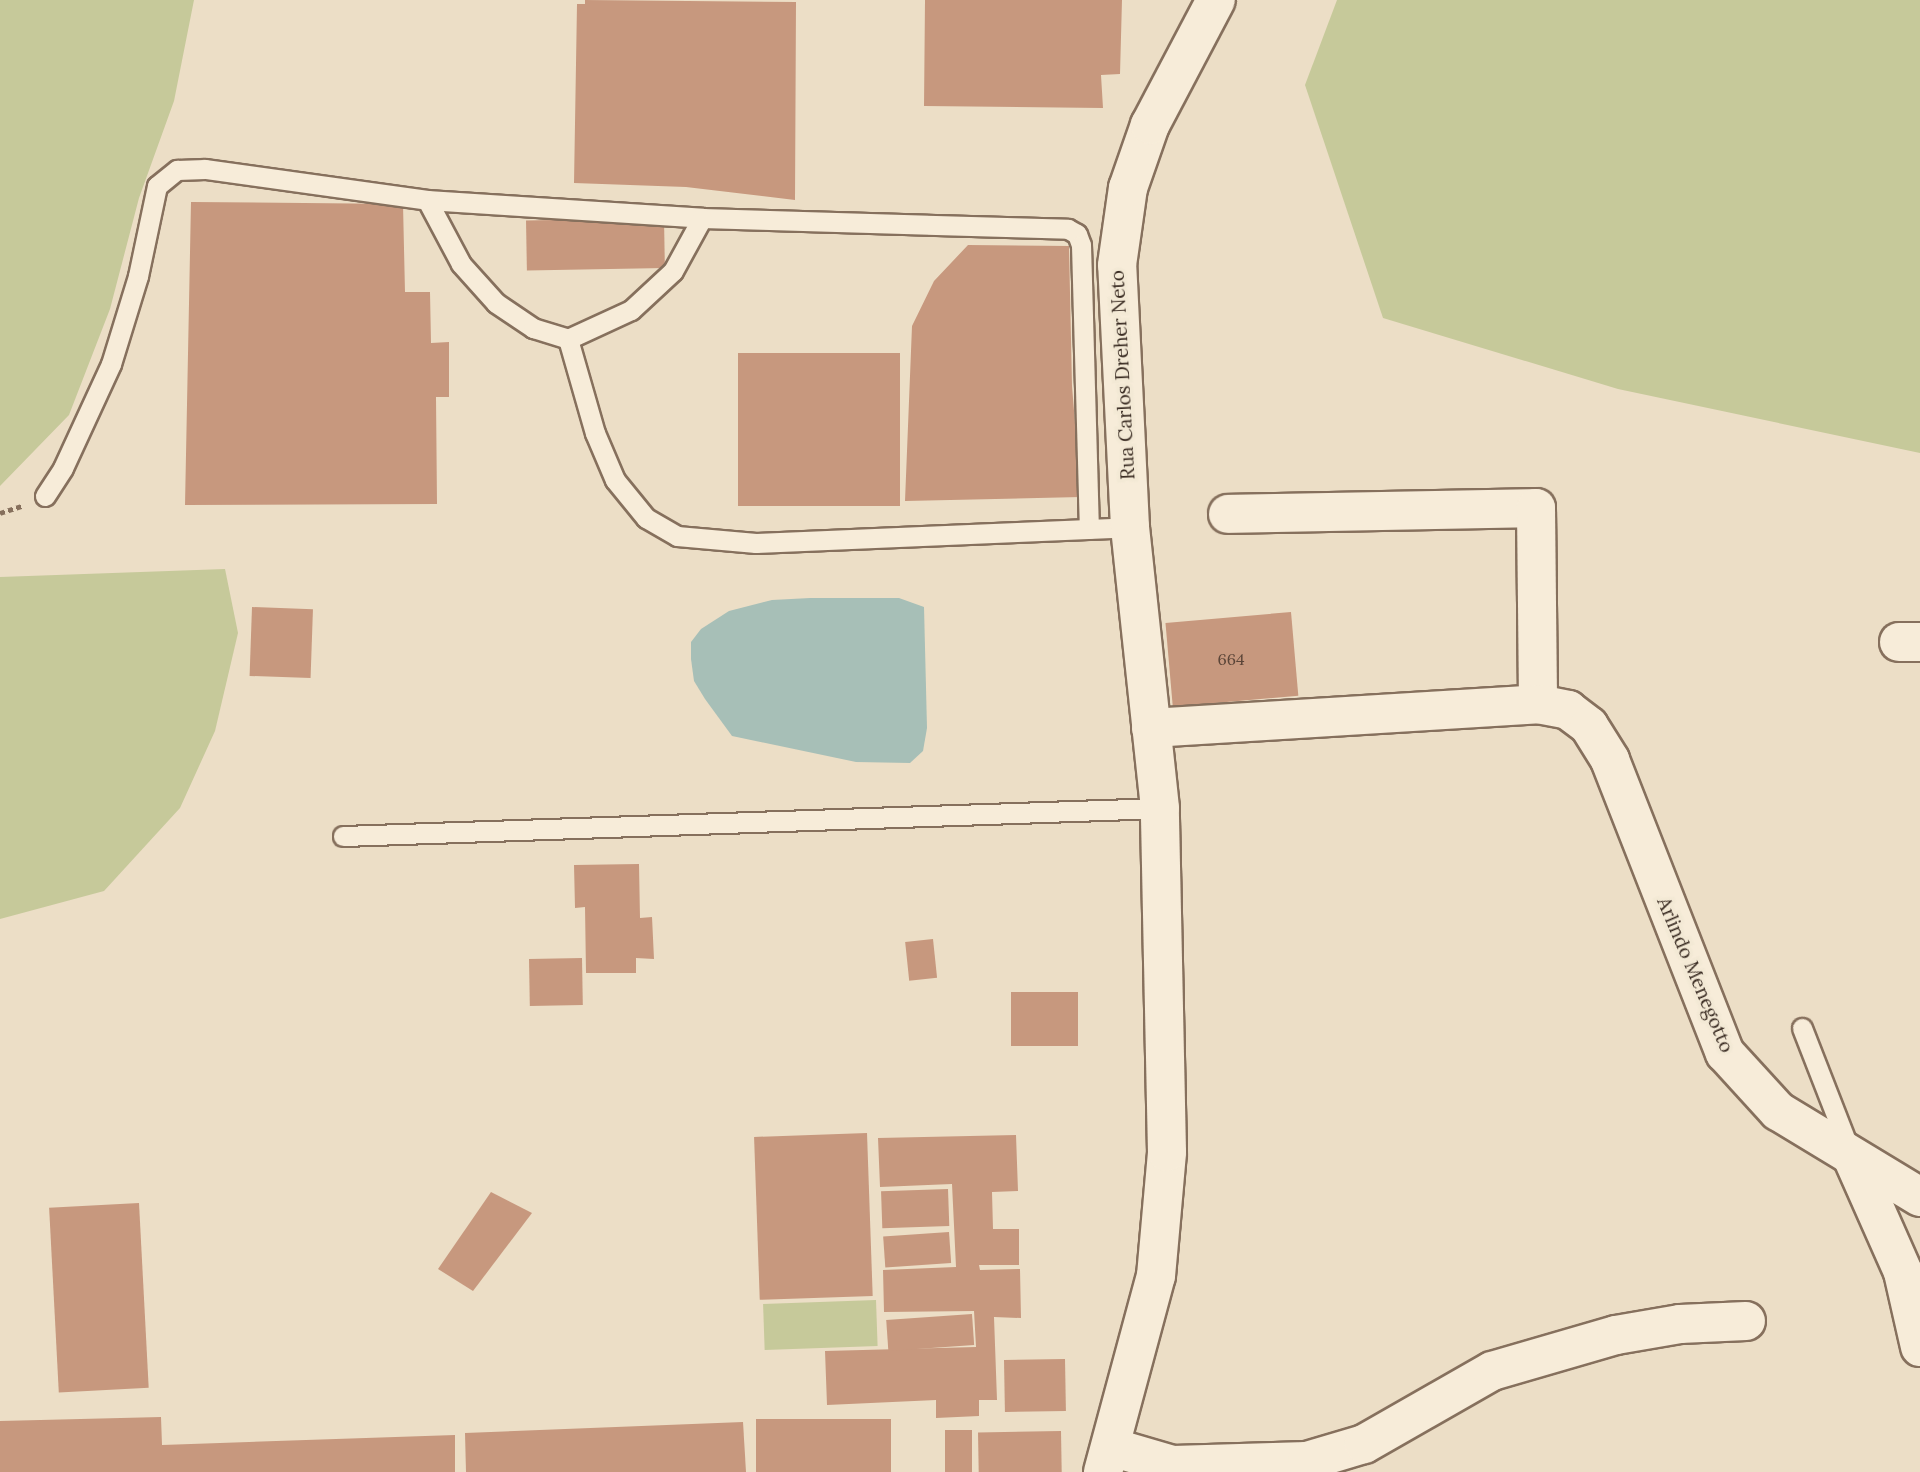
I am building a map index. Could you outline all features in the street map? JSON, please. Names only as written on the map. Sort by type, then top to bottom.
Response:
[{"type":"street","name":"Rua Carlos Dreher Neto","points":[[1107,1460],[1157,1276],[1167,1153],[1160,808],[1130,527],[1117,265],[1128,188],[1150,125],[1216,0]]},
{"type":"street","points":[[1228,514],[1535,508],[1538,704]]},
{"type":"street","name":"Arlindo Menegotto","points":[[1151,728],[1538,704],[1568,710],[1589,726],[1611,760],[1725,1054],[1778,1111],[1920,1197]]},
{"type":"street","points":[[1853,1158],[1903,1272],[1920,1347]]},
{"type":"street","points":[[1107,1460],[1173,1465],[1307,1461],[1364,1444],[1492,1371],[1616,1335],[1680,1324],[1746,1321]]},
{"type":"lane","points":[[45,496],[63,468],[111,364],[138,276],[157,186],[177,170],[205,169],[427,200],[702,218],[1068,229],[1077,234],[1089,529]]},
{"type":"lane","points":[[427,200],[461,264],[496,303],[533,328],[568,339],[631,310],[673,271],[702,218]]},
{"type":"lane","points":[[568,339],[595,433],[615,480],[646,518],[677,536],[756,543],[1130,527]]},
{"type":"lane","points":[[343,836],[1160,808]]},
{"type":"lane","points":[[1802,1028],[1853,1158]]},
{"type":"green space","points":[[0,0],[194,0],[174,101],[139,198],[110,309],[69,415],[0,486]]},
{"type":"green space","points":[[1337,0],[1920,0],[1920,453],[1618,389],[1383,318],[1305,85]]},
{"type":"green space","points":[[225,569],[238,633],[215,731],[180,808],[104,891],[0,919],[0,577]]},
{"type":"green space","points":[[876,1300],[878,1346],[765,1350],[763,1304]]},
{"type":"water","points":[[899,598],[924,607],[927,728],[923,751],[910,763],[856,762],[732,736],[694,681],[691,642],[701,629],[729,611],[772,600]]},
{"type":"building","points":[[585,0],[796,2],[795,200],[686,187],[574,183],[577,4],[585,4]]},
{"type":"building","points":[[925,0],[1122,0],[1120,74],[1101,75],[1103,108],[924,106]]},
{"type":"building","points":[[191,202],[403,204],[405,292],[430,292],[431,343],[449,342],[449,397],[436,397],[437,504],[185,505]]},
{"type":"building","points":[[664,218],[665,268],[527,270],[526,220]]},
{"type":"building","points":[[968,245],[1069,246],[1072,386],[1081,497],[905,501],[912,326],[934,281]]},
{"type":"building","points":[[738,353],[900,353],[900,506],[738,506]]},
{"type":"building","points":[[252,607],[313,609],[311,678],[250,676]]},
{"type":"building","points":[[1291,612],[1298,696],[1173,707],[1165,623]]},
{"type":"building","points":[[639,864],[640,918],[652,917],[654,959],[636,958],[636,973],[586,973],[585,907],[575,908],[574,865]]},
{"type":"building","points":[[933,939],[937,978],[909,981],[905,942]]},
{"type":"building","points":[[582,958],[583,1005],[530,1006],[529,959]]},
{"type":"building","points":[[1011,992],[1078,992],[1078,1046],[1011,1046]]},
{"type":"building","points":[[867,1133],[873,1296],[760,1300],[754,1137]]},
{"type":"building","points":[[1016,1135],[1018,1191],[992,1192],[993,1229],[1019,1229],[1019,1265],[979,1265],[980,1270],[1020,1269],[1021,1318],[994,1317],[997,1400],[979,1400],[979,1416],[936,1418],[936,1400],[827,1405],[825,1351],[976,1347],[974,1311],[884,1312],[883,1270],[956,1267],[952,1184],[880,1187],[878,1138]]},
{"type":"building","points":[[948,1189],[949,1226],[882,1228],[881,1191]]},
{"type":"building","points":[[491,1192],[532,1213],[473,1291],[438,1269]]},
{"type":"building","points":[[139,1203],[149,1388],[59,1392],[49,1208]]},
{"type":"building","points":[[949,1232],[951,1263],[885,1268],[883,1237]]},
{"type":"building","points":[[972,1314],[974,1345],[888,1351],[886,1320]]},
{"type":"building","points":[[1065,1359],[1066,1411],[1005,1412],[1004,1360]]},
{"type":"building","points":[[161,1417],[162,1445],[455,1435],[455,1472],[0,1472],[0,1421]]},
{"type":"building","points":[[756,1419],[891,1419],[891,1472],[756,1472]]},
{"type":"building","points":[[743,1422],[746,1472],[466,1472],[465,1433]]},
{"type":"building","points":[[945,1430],[972,1430],[972,1472],[945,1472]]},
{"type":"building","points":[[1061,1431],[1062,1472],[979,1472],[978,1432]]}]
